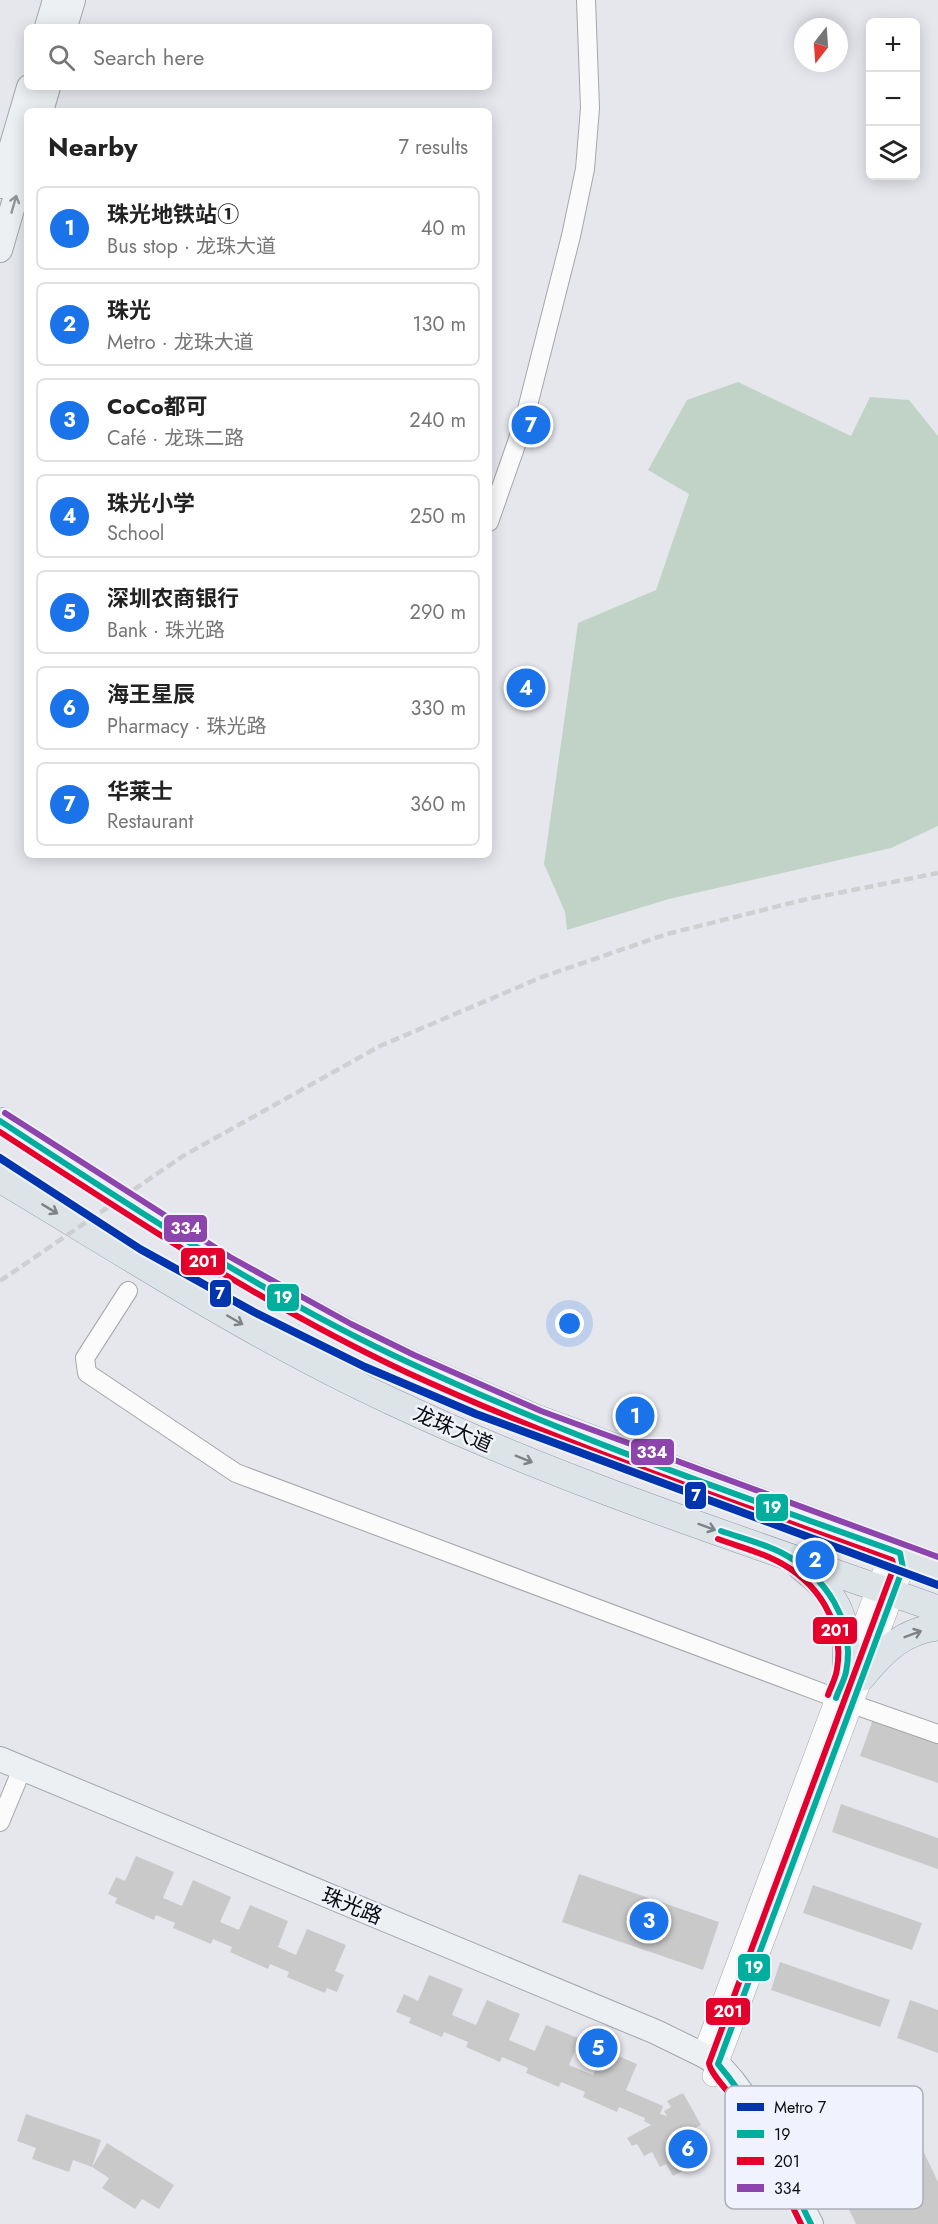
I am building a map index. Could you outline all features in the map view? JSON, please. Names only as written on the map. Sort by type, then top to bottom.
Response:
[{"type":"main road","points":[[48,24],[55,0]]},
{"type":"main road","points":[[66,24],[73,0]]},
{"type":"main road","points":[[0,186],[28,90]]},
{"type":"main road","points":[[42,108],[47,90]]},
{"type":"main road","points":[[0,250],[24,168]]},
{"type":"main road","name":"龙珠大道","points":[[0,1121],[225,1265],[337,1327],[410,1363],[538,1419],[938,1567]]},
{"type":"main road","name":"龙珠大道","points":[[0,1179],[255,1331],[392,1402],[522,1459],[938,1609]]},
{"type":"main road","points":[[785,1554],[830,1592],[843,1617],[854,1674],[902,1638],[938,1627]]},
{"type":"main road","name":"珠光路","points":[[0,1759],[656,2032],[712,2065],[733,2080],[737,2086]]},
{"type":"main road","name":"珠光路","points":[[712,2065],[725,2088]]},
{"type":"main road","name":"珠光路","points":[[789,2209],[797,2224]]},
{"type":"main road","name":"珠光路","points":[[804,2209],[812,2224]]},
{"type":"street","points":[[492,513],[523,425],[571,236],[585,169],[590,108],[586,0]]},
{"type":"street","points":[[128,1291],[85,1358],[87,1373],[236,1473],[844,1701],[938,1734]]},
{"type":"street","points":[[712,2065],[886,1590],[887,1562],[900,1553]]},
{"type":"street","points":[[0,1822],[22,1769]]},
{"type":"green space","points":[[738,382],[851,436],[870,397],[909,400],[938,436],[938,826],[891,848],[669,899],[567,930],[565,912],[544,864],[578,623],[656,590],[689,494],[648,470],[687,400]]},
{"type":"building","points":[[873,1719],[938,1741],[938,1783],[860,1756]]},
{"type":"building","points":[[841,1804],[938,1838],[938,1869],[832,1832]]},
{"type":"building","points":[[136,1856],[174,1872],[163,1898],[182,1906],[193,1880],[231,1897],[220,1922],[239,1930],[250,1905],[288,1921],[278,1947],[296,1955],[307,1929],[346,1945],[335,1971],[344,1975],[337,1992],[327,1988],[325,1993],[287,1977],[289,1972],[270,1964],[268,1969],[230,1952],[232,1947],[213,1939],[211,1944],[173,1928],[175,1923],[156,1915],[154,1920],[115,1903],[117,1898],[108,1894],[116,1877],[125,1881]]},
{"type":"building","points":[[579,1874],[719,1922],[703,1970],[562,1922]]},
{"type":"building","points":[[813,1885],[922,1923],[912,1950],[803,1913]]},
{"type":"building","points":[[780,1962],[890,2000],[880,2027],[771,1990]]},
{"type":"building","points":[[429,1975],[463,1989],[452,2015],[476,2025],[487,2000],[520,2014],[509,2040],[535,2051],[546,2025],[580,2039],[569,2065],[593,2075],[604,2050],[637,2064],[626,2090],[663,2106],[660,2114],[667,2116],[664,2111],[671,2107],[667,2101],[683,2093],[701,2125],[686,2133],[695,2148],[689,2152],[696,2164],[673,2176],[666,2164],[660,2167],[652,2152],[644,2156],[637,2144],[632,2146],[627,2138],[651,2125],[644,2121],[645,2118],[619,2107],[617,2112],[583,2097],[585,2092],[561,2082],[559,2087],[526,2073],[528,2068],[502,2057],[500,2062],[466,2047],[468,2042],[444,2032],[442,2037],[409,2023],[411,2018],[396,2012],[404,1994],[418,2001]]},
{"type":"building","points":[[910,2000],[938,2010],[938,2053],[897,2038]]},
{"type":"building","points":[[26,2114],[101,2140],[92,2167],[73,2160],[69,2172],[32,2159],[36,2148],[17,2141]]},
{"type":"building","points":[[107,2143],[174,2185],[159,2209],[142,2199],[135,2209],[102,2188],[109,2178],[92,2167]]},
{"type":"building","points":[[923,2150],[938,2182],[938,2224],[856,2224],[849,2209],[923,2209]]},
{"type":"railway","points":[[0,1281],[183,1156],[380,1046],[542,977],[667,934],[803,900],[938,873]]},
{"type":"metro line","name":"7","points":[[0,1158],[140,1249],[254,1312],[365,1367],[476,1414],[938,1585]]},
{"type":"transit line","name":"334","points":[[5,1113],[230,1257],[351,1324],[414,1355],[541,1411],[938,1557]]},
{"type":"transit line","name":"19","points":[[0,1121],[253,1281],[358,1338],[412,1364],[593,1441],[900,1553],[903,1568],[718,2064],[736,2086]]},
{"type":"transit line","name":"201","points":[[0,1132],[200,1260],[302,1319],[408,1373],[587,1448],[892,1560],[894,1567],[709,2063],[713,2073],[725,2089]]},
{"type":"transit line","name":"19","points":[[721,1531],[760,1543],[798,1563],[812,1574],[834,1602],[842,1618],[848,1653],[846,1672],[836,1698]]},
{"type":"transit line","name":"201","points":[[718,1539],[761,1554],[790,1568],[815,1591],[832,1619],[836,1635],[838,1652],[836,1672],[828,1695]]},
{"type":"transit line","name":"201","points":[[794,2209],[801,2224]]},
{"type":"transit line","name":"19","points":[[804,2209],[811,2224]]},
{"type":"place","name":"华莱士","points":[[531,425]]},
{"type":"place","name":"珠光小学","points":[[526,688]]},
{"type":"place","name":"珠光地铁站①","points":[[635,1416]]},
{"type":"place","name":"珠光","points":[[815,1560]]},
{"type":"place","name":"CoCo都可","points":[[649,1921]]},
{"type":"place","name":"深圳农商银行","points":[[598,2048]]},
{"type":"place","name":"海王星辰","points":[[688,2149]]}]
